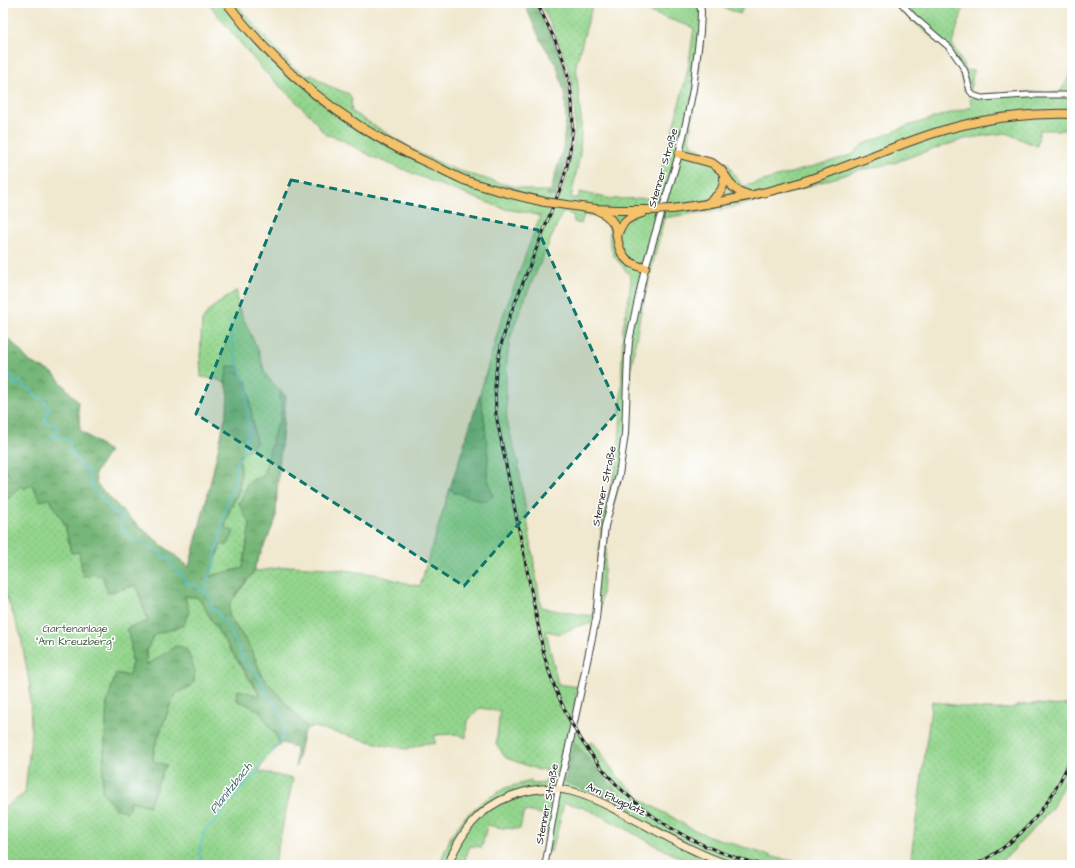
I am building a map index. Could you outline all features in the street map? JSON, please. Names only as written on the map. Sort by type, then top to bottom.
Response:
[{"type":"highway","points":[[227,3],[277,60],[311,91],[360,127],[401,151],[463,179],[507,193],[545,202],[595,209],[648,211],[706,205],[756,195],[807,180],[922,137],[966,124],[1012,116],[1035,114],[1072,114]]},
{"type":"highway","points":[[678,154],[712,163],[717,166],[733,187],[740,192],[756,195]]},
{"type":"highway","points":[[706,205],[722,190],[724,174]]},
{"type":"highway","points":[[595,209],[608,217],[614,224],[620,251],[624,258],[635,266],[645,268]]},
{"type":"highway","points":[[617,236],[625,221],[648,211]]},
{"type":"main road","name":"Am Flugplatz","points":[[448,865],[459,840],[467,828],[490,806],[507,798],[531,790],[539,789],[571,791],[590,797],[694,851],[730,865]]},
{"type":"street","name":"Stenner Straße","points":[[544,865],[558,790],[568,751],[596,620],[605,526],[619,475],[625,434],[628,354],[630,341],[645,268],[687,119],[693,89],[700,32],[700,3]]},
{"type":"street","points":[[901,3],[914,17],[950,48],[964,71],[970,91],[973,95],[982,98],[1028,95],[1072,95]]},
{"type":"highlighted area","points":[[291,180],[538,230],[619,410],[464,586],[196,414]]},
{"type":"green space","points":[[209,3],[235,3],[294,68],[308,76],[312,75],[327,85],[349,94],[352,99],[352,112],[422,155],[454,169],[499,183],[535,191],[549,191],[547,195],[560,197],[570,163],[573,146],[575,111],[570,76],[563,52],[540,3],[593,3],[576,65],[581,134],[580,154],[571,198],[578,198],[580,192],[611,199],[653,198],[672,132],[688,69],[694,28],[624,3],[706,3],[704,31],[689,140],[692,145],[728,164],[734,175],[743,186],[852,155],[862,145],[907,126],[971,107],[970,98],[1008,93],[1059,93],[1067,81],[1072,68],[1072,130],[1040,130],[1037,146],[1006,133],[965,139],[894,163],[862,169],[767,199],[712,212],[664,218],[640,316],[630,374],[629,423],[621,475],[608,528],[600,615],[593,616],[591,624],[577,626],[561,634],[546,631],[558,684],[578,687],[571,721],[587,744],[593,742],[616,775],[645,802],[690,828],[709,836],[777,858],[815,865],[698,865],[666,851],[590,811],[564,803],[551,852],[544,850],[546,815],[526,811],[523,815],[520,829],[487,825],[482,847],[470,846],[463,865],[439,865],[451,836],[466,816],[485,800],[505,788],[531,781],[532,784],[546,783],[545,769],[539,770],[506,758],[496,745],[500,711],[480,708],[468,720],[466,727],[466,738],[457,734],[435,735],[435,744],[427,743],[407,749],[388,746],[314,727],[308,728],[262,676],[252,650],[229,616],[230,603],[255,570],[258,571],[291,566],[328,568],[374,574],[420,586],[450,488],[453,492],[493,496],[487,476],[488,456],[480,394],[500,324],[540,216],[505,209],[448,188],[373,157],[338,138],[327,135],[312,117],[262,69]],"holes":[[[562,213],[567,213],[573,215],[574,222],[581,224],[584,215],[598,215],[607,221],[610,230],[610,245],[614,256],[631,277],[623,329],[620,433],[615,469],[602,521],[593,616],[541,607],[518,462],[507,422],[506,394],[507,362],[510,339],[516,321]],[[607,781],[634,808],[630,812],[602,796]]]},
{"type":"green space","points":[[524,3],[535,3],[553,39],[562,61],[570,96],[571,129],[569,146],[556,196],[547,195],[551,189],[563,148],[566,117],[565,95],[557,66],[541,41]]},
{"type":"green space","points":[[711,3],[745,3],[740,14]]},
{"type":"green space","points":[[894,3],[965,3],[952,44],[966,70],[974,71],[970,89],[964,90],[960,70],[952,55]]},
{"type":"green space","points":[[237,290],[237,305],[259,352],[265,373],[281,391],[279,401],[282,403],[280,421],[276,426],[263,477],[253,479],[250,524],[243,568],[210,577],[221,544],[229,512],[239,490],[241,471],[239,457],[256,443],[247,382],[239,373],[228,366],[225,383],[216,379],[201,377],[200,358],[202,321],[209,310]]},
{"type":"green space","points":[[3,334],[30,362],[53,373],[78,402],[80,430],[109,451],[95,474],[97,485],[134,522],[189,567],[210,485],[227,409],[228,390],[225,383],[228,366],[239,366],[239,373],[247,382],[256,443],[239,457],[241,471],[239,490],[229,512],[225,527],[234,532],[227,546],[221,544],[210,577],[243,568],[250,524],[239,504],[247,485],[253,479],[263,477],[276,426],[280,421],[282,403],[279,401],[281,391],[286,396],[277,490],[276,519],[255,566],[255,570],[230,603],[229,616],[252,650],[262,676],[308,728],[303,734],[296,767],[296,748],[282,743],[279,746],[278,739],[259,710],[237,700],[238,690],[261,696],[215,626],[201,601],[196,597],[185,596],[189,611],[184,625],[155,634],[146,651],[147,665],[176,646],[186,648],[195,671],[194,682],[189,687],[177,693],[172,700],[155,746],[153,757],[154,762],[167,765],[149,806],[131,801],[127,812],[114,808],[102,791],[107,703],[116,673],[128,676],[132,664],[131,647],[127,628],[148,621],[136,585],[108,593],[102,575],[83,576],[79,552],[71,553],[65,525],[49,498],[41,501],[32,485],[23,489],[20,486],[3,504],[3,484],[9,476],[3,473]]},
{"type":"green space","points":[[480,394],[488,456],[487,476],[493,496],[485,502],[453,492],[450,488]]},
{"type":"green space","name":"Gartenanlage \"Am Kreuzberg\"","points":[[32,485],[41,501],[49,498],[65,525],[71,552],[79,552],[102,575],[108,593],[136,585],[148,621],[131,647],[132,664],[128,676],[116,673],[107,703],[102,791],[131,801],[167,766],[154,763],[153,757],[155,746],[172,700],[177,693],[189,687],[151,662],[146,665],[146,651],[155,634],[184,625],[184,596],[196,597],[201,601],[215,626],[261,697],[238,690],[237,700],[259,710],[278,739],[279,746],[265,760],[259,771],[293,779],[275,861],[276,865],[3,865],[3,848],[5,839],[4,808],[25,793],[31,736],[30,687],[21,637],[3,589],[3,504],[20,486]]},
{"type":"green space","points":[[932,701],[985,709],[1006,709],[1026,704],[1062,705],[1072,702],[1072,767],[1052,808],[1013,851],[996,865],[910,865]]},
{"type":"green space","points":[[574,742],[607,781],[634,808],[630,812],[602,796],[565,782]]},
{"type":"waterway","points":[[205,593],[207,581],[216,559],[215,556],[226,506],[235,482],[235,472],[238,459],[246,452],[244,444],[250,426],[247,420],[248,395],[245,381],[240,372],[234,352],[229,321]]},
{"type":"waterway","name":"Planitzbach","points":[[3,359],[5,362],[3,363]]},
{"type":"waterway","name":"Planitzbach","points":[[3,378],[11,374],[14,385],[21,381],[24,388],[31,389],[35,393],[36,398],[43,399],[48,408],[44,422],[56,425],[58,431],[53,435],[54,438],[63,437],[71,442],[69,449],[76,457],[81,469],[87,469],[92,488],[115,514],[122,516],[121,528],[127,535],[131,539],[140,541],[161,553],[163,557],[169,557],[171,566],[175,567],[179,574],[184,576],[185,582],[190,585],[195,585],[209,596],[212,609],[219,613],[220,618],[223,619],[239,648],[242,659],[248,661],[248,666],[255,671],[269,699],[275,703],[284,720]]},
{"type":"waterway","name":"Planitzbach","points":[[202,865],[200,849],[204,834],[210,825],[213,825],[221,815],[228,802],[236,797],[238,790],[244,787],[257,774],[260,765],[280,742],[284,723]]},
{"type":"railway","points":[[537,3],[557,45],[568,74],[571,90],[573,122],[572,137],[570,153],[562,184],[509,318],[501,345],[495,386],[496,415],[544,655],[558,695],[576,731],[598,763],[624,792],[653,816],[686,837],[723,853],[763,865]]},
{"type":"railway","points":[[975,865],[992,856],[1007,845],[1034,819],[1055,789],[1072,755]]}]
